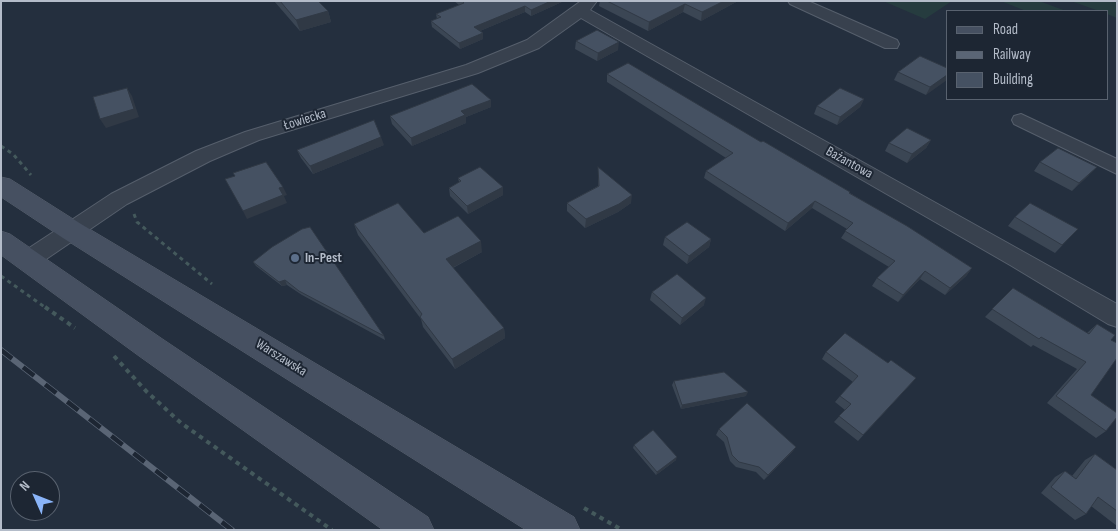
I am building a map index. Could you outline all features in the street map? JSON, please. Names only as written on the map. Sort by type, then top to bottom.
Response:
[{"type":"main road","name":"Warszawska","points":[[1,185],[561,530]]},
{"type":"main road","points":[[1,241],[150,347],[415,530]]},
{"type":"street","points":[[794,1],[891,44]]},
{"type":"street","name":"Łowiecka","points":[[28,260],[119,199],[203,156],[252,136],[472,69],[533,44],[585,6]]},
{"type":"street","name":"Bażantowa","points":[[585,6],[1117,316]]},
{"type":"street","points":[[1022,120],[1117,167]]},
{"type":"path","points":[[1,146],[13,154],[36,180]]},
{"type":"path","points":[[1,276],[77,329]]},
{"type":"path","points":[[113,355],[146,391],[181,423],[332,530]]},
{"type":"green space","points":[[883,1],[952,1],[925,19]]},
{"type":"green space","points":[[1001,1],[1039,1],[1063,10],[1024,10]]},
{"type":"green space","points":[[1071,1],[1117,1],[1117,18],[1108,14],[1108,10],[1096,10]]},
{"type":"building","points":[[280,1],[318,1],[328,11],[296,20]]},
{"type":"building","points":[[462,1],[551,1],[531,10],[525,6],[474,27],[483,33],[459,43],[431,21],[441,17],[436,14],[464,3]]},
{"type":"building","points":[[607,1],[724,1],[702,12],[685,4],[649,22]]},
{"type":"building","points":[[597,30],[619,42],[598,53],[576,41]]},
{"type":"building","points":[[920,56],[946,68],[946,76],[930,87],[898,72]]},
{"type":"building","points":[[628,63],[850,192],[972,268],[950,288],[925,271],[903,295],[877,278],[895,261],[845,231],[853,223],[815,201],[788,223],[706,171],[733,153],[607,74]]},
{"type":"building","points":[[472,84],[491,100],[461,111],[465,115],[411,138],[390,116]]},
{"type":"building","points":[[127,88],[134,109],[100,119],[93,97]]},
{"type":"building","points":[[840,88],[864,99],[840,117],[817,106]]},
{"type":"building","points":[[374,120],[381,137],[310,166],[297,150]]},
{"type":"building","points":[[907,128],[931,140],[912,154],[889,143]]},
{"type":"building","points":[[1058,148],[1097,167],[1079,183],[1040,162]]},
{"type":"building","points":[[266,162],[283,187],[279,188],[283,195],[243,211],[225,179],[235,176],[233,173]]},
{"type":"building","points":[[480,167],[503,187],[467,206],[449,188],[461,181],[458,178]]},
{"type":"building","points":[[598,167],[632,195],[619,204],[586,219],[567,203],[599,186]]},
{"type":"building","points":[[398,203],[424,233],[458,216],[481,241],[446,259],[504,328],[452,359],[420,317],[422,314],[354,224]]},
{"type":"building","points":[[1030,203],[1078,229],[1062,245],[1015,217]]},
{"type":"building","points":[[687,222],[711,239],[689,256],[665,237]]},
{"type":"building","points":[[310,227],[384,336],[299,291],[285,280],[279,282],[253,262],[272,247],[302,229]]},
{"type":"building","points":[[677,274],[706,298],[682,318],[652,292]]},
{"type":"building","points":[[1013,288],[1089,334],[1097,324],[1115,335],[1111,340],[1117,343],[1117,358],[1091,395],[1117,413],[1117,417],[1106,431],[1056,396],[1086,362],[1041,337],[1039,339],[992,309]]},
{"type":"building","points":[[845,333],[888,363],[891,360],[916,378],[863,435],[839,416],[851,404],[840,396],[858,376],[826,352]]},
{"type":"building","points":[[724,372],[748,392],[682,405],[674,381]]},
{"type":"building","points":[[747,403],[796,447],[768,475],[759,467],[739,462],[732,455],[727,437],[719,429]]},
{"type":"building","points":[[653,430],[677,457],[657,472],[634,445]]},
{"type":"building","points":[[1095,454],[1117,470],[1117,511],[1098,497],[1086,514],[1051,487],[1065,471],[1076,479]]},
{"type":"railway","points":[[1,350],[232,530]]},
{"type":"place","name":"In-Pest","points":[[295,258]]}]
